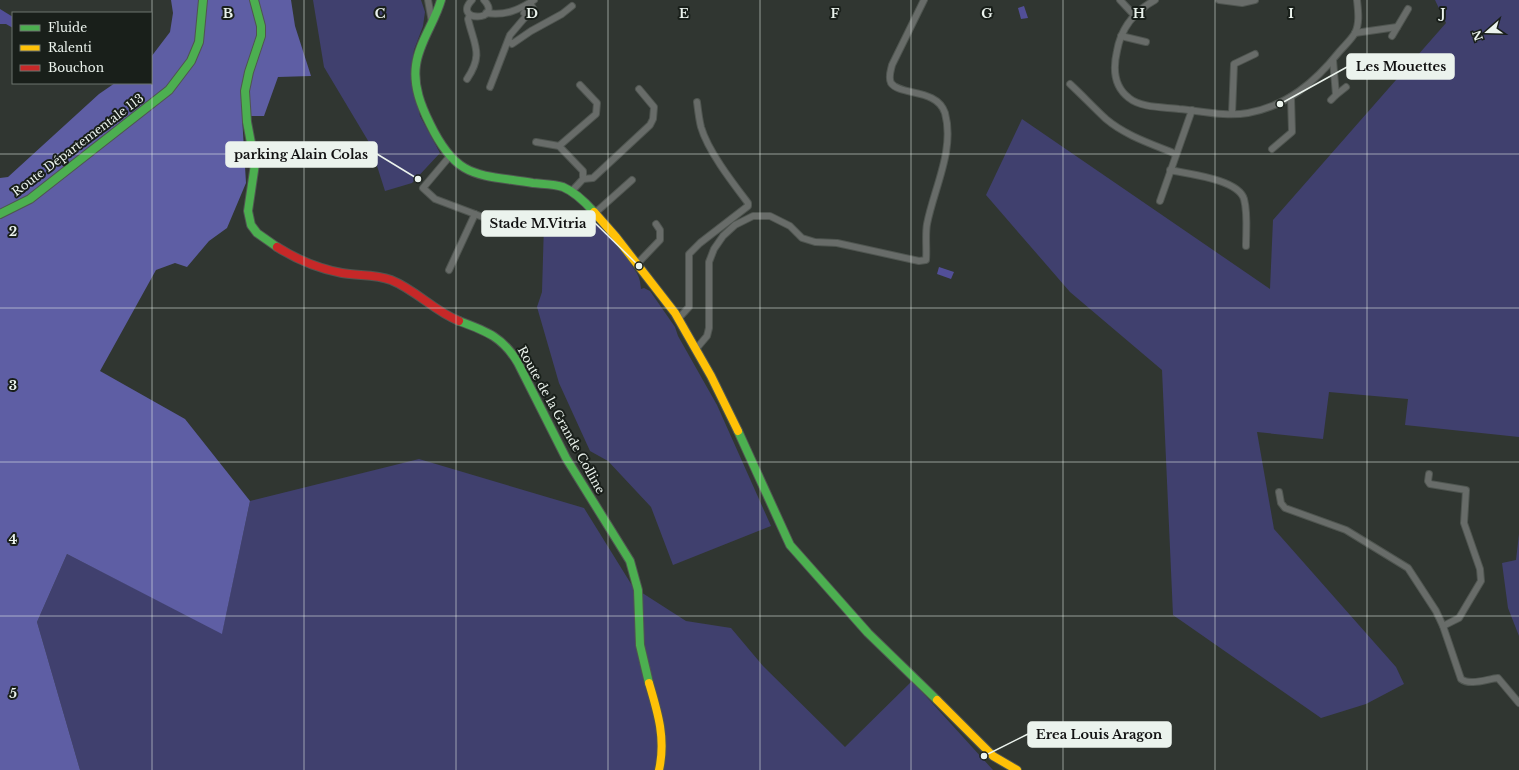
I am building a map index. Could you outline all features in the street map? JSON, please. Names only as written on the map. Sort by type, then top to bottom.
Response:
[{"type":"street","name":"Route Départementale 113","points":[[199,0],[202,29]]},
{"type":"street","name":"Route Départementale 113","points":[[0,214],[30,199],[170,90],[191,61],[199,42],[202,29],[204,0]]},
{"type":"street","name":"Route de la Grande Colline","points":[[254,0],[262,21],[262,32],[260,42],[248,71],[245,87],[247,122],[255,163],[255,175],[247,207],[251,226],[262,238],[316,265],[340,272],[380,277],[398,283],[421,301],[441,312],[496,337],[511,352],[520,366],[564,456],[589,499],[625,550],[633,570],[639,600],[640,645],[643,665],[660,720],[664,749],[659,770]]},
{"type":"street","points":[[428,0],[432,24]]},
{"type":"street","points":[[442,0],[416,66],[416,81],[424,112],[450,156],[464,169],[476,174],[548,184],[571,192],[595,214],[637,264],[678,319],[696,348],[738,432],[790,545],[799,557],[873,638],[907,669],[984,748],[993,756],[1017,770]]},
{"type":"street","points":[[470,15],[479,18],[486,13],[488,7],[484,0]]},
{"type":"street","points":[[696,348],[707,336],[709,328],[709,262],[714,249],[723,236],[735,225],[753,216],[770,216],[790,226],[802,238],[815,242],[837,243],[919,261],[926,260],[927,225],[947,148],[944,113],[940,104],[928,96],[897,88],[891,82],[890,76],[892,65],[924,0]]},
{"type":"street","points":[[1120,0],[1134,16]]},
{"type":"street","points":[[1156,0],[1134,16],[1127,24],[1121,36],[1114,71],[1115,78],[1124,94],[1130,99],[1138,102],[1232,114],[1250,112],[1276,105],[1291,97],[1310,83],[1333,60],[1355,32],[1358,17],[1357,0]]},
{"type":"street","points":[[1218,0],[1242,3],[1255,0]]},
{"type":"street","points":[[467,79],[474,68],[476,53],[474,34],[468,19],[470,15],[468,1]]},
{"type":"street","points":[[486,13],[505,14],[522,8],[532,1],[535,12],[527,15],[510,35],[509,41],[490,87]]},
{"type":"street","points":[[509,41],[512,44],[531,31],[562,14],[572,6]]},
{"type":"street","points":[[522,8],[527,15]]},
{"type":"street","points":[[1392,36],[1408,9]]},
{"type":"street","points":[[1355,32],[1397,27]]},
{"type":"street","points":[[1121,36],[1146,42]]},
{"type":"street","points":[[1227,63],[1234,64],[1255,54]]},
{"type":"street","points":[[1333,60],[1334,97],[1346,87]]},
{"type":"street","points":[[1232,114],[1234,64]]},
{"type":"street","points":[[559,146],[596,114],[597,102],[580,84]]},
{"type":"street","points":[[1070,84],[1116,126],[1131,135],[1176,154]]},
{"type":"street","points":[[571,192],[583,179],[593,178],[650,125],[653,119],[654,107],[639,89]]},
{"type":"street","points":[[1272,149],[1292,132],[1291,97]]},
{"type":"street","points":[[678,319],[689,308],[689,254],[700,243],[748,206],[748,202],[708,144],[701,126],[697,102]]},
{"type":"street","points":[[1160,201],[1192,110]]},
{"type":"street","points":[[536,142],[559,146],[583,171],[583,179]]},
{"type":"street","points":[[450,156],[423,188],[435,199],[504,225]]},
{"type":"street","points":[[1170,170],[1219,180],[1240,193],[1244,198],[1246,216],[1246,246]]},
{"type":"street","points":[[595,214],[632,180]]},
{"type":"street","points":[[449,270],[475,214]]},
{"type":"street","points":[[637,264],[660,240],[660,230],[656,224]]},
{"type":"street","points":[[1429,474],[1428,481],[1430,484],[1466,490],[1464,523],[1482,577],[1459,618],[1443,626]]},
{"type":"street","points":[[1278,492],[1281,503],[1285,508],[1346,530],[1408,568],[1436,611],[1443,626],[1461,679],[1465,682],[1473,682],[1498,678],[1519,702]]},
{"type":"shaded area","points":[[171,0],[291,0],[295,26],[311,76],[278,77],[264,116],[242,116],[246,183],[227,228],[209,241],[187,267],[175,263],[156,270],[100,371],[185,419],[250,501],[222,634],[67,554],[37,622],[80,770],[0,770],[0,178],[8,177],[99,94],[114,84],[152,84],[152,56],[170,32],[173,13]]},
{"type":"shaded area","points":[[313,0],[421,0],[425,12],[423,26],[414,50],[411,72],[420,116],[440,153],[412,183],[385,191],[370,144],[324,67]]},
{"type":"shaded area","points":[[1435,0],[1519,0],[1519,437],[1405,425],[1408,399],[1329,392],[1323,439],[1257,432],[1274,529],[1396,667],[1404,684],[1366,704],[1321,718],[1173,615],[1162,370],[1070,292],[986,195],[1022,119],[1270,289],[1273,220],[1446,23]]},
{"type":"shaded area","points":[[1024,6],[1028,18],[1021,19],[1018,8]]},
{"type":"shaded area","points":[[0,9],[12,16],[12,27],[6,24],[0,24]]},
{"type":"shaded area","points":[[580,215],[601,226],[628,257],[638,274],[641,289],[644,288],[650,291],[675,327],[678,336],[717,405],[771,526],[673,565],[651,507],[608,461],[590,451],[559,383],[537,307],[542,292],[544,224]]},
{"type":"shaded area","points":[[939,267],[954,272],[951,279],[937,274]]},
{"type":"shaded area","points":[[419,459],[584,508],[633,587],[686,621],[731,628],[763,666],[845,747],[912,681],[993,770],[80,770],[37,622],[67,554],[222,633],[250,501]]},
{"type":"shaded area","points":[[1519,534],[1519,636],[1508,608],[1502,563],[1516,560]]},
{"type":"traffic: fast","points":[[0,214],[30,199],[169,90],[191,61],[199,42],[203,0]]},
{"type":"traffic: fast","points":[[254,0],[261,26],[261,36],[249,72],[245,91],[247,122],[255,164],[248,211],[251,225],[257,233],[277,247]]},
{"type":"traffic: fast","points":[[441,0],[420,48],[415,73],[421,103],[430,124],[450,156],[460,165],[483,175],[563,187],[584,201],[594,212]]},
{"type":"traffic: fast","points":[[459,321],[478,328],[493,336],[512,354],[566,458],[630,561],[638,590],[640,645],[649,683]]},
{"type":"traffic: fast","points":[[738,431],[790,545],[868,633],[937,700]]},
{"type":"traffic: slow","points":[[594,212],[616,237],[675,313],[711,376],[738,431]]},
{"type":"traffic: slow","points":[[649,683],[660,726],[662,748],[659,770]]},
{"type":"traffic: slow","points":[[937,700],[993,756],[1017,770]]},
{"type":"traffic: jam","points":[[277,247],[292,256],[325,269],[391,280],[409,289],[441,312],[459,321]]},
{"type":"place","name":"Les Mouettes","points":[[1280,104]]},
{"type":"place","name":"parking Alain Colas","points":[[418,179]]},
{"type":"place","name":"Stade M.Vitria","points":[[639,266]]},
{"type":"place","name":"Erea Louis Aragon","points":[[984,756]]}]
